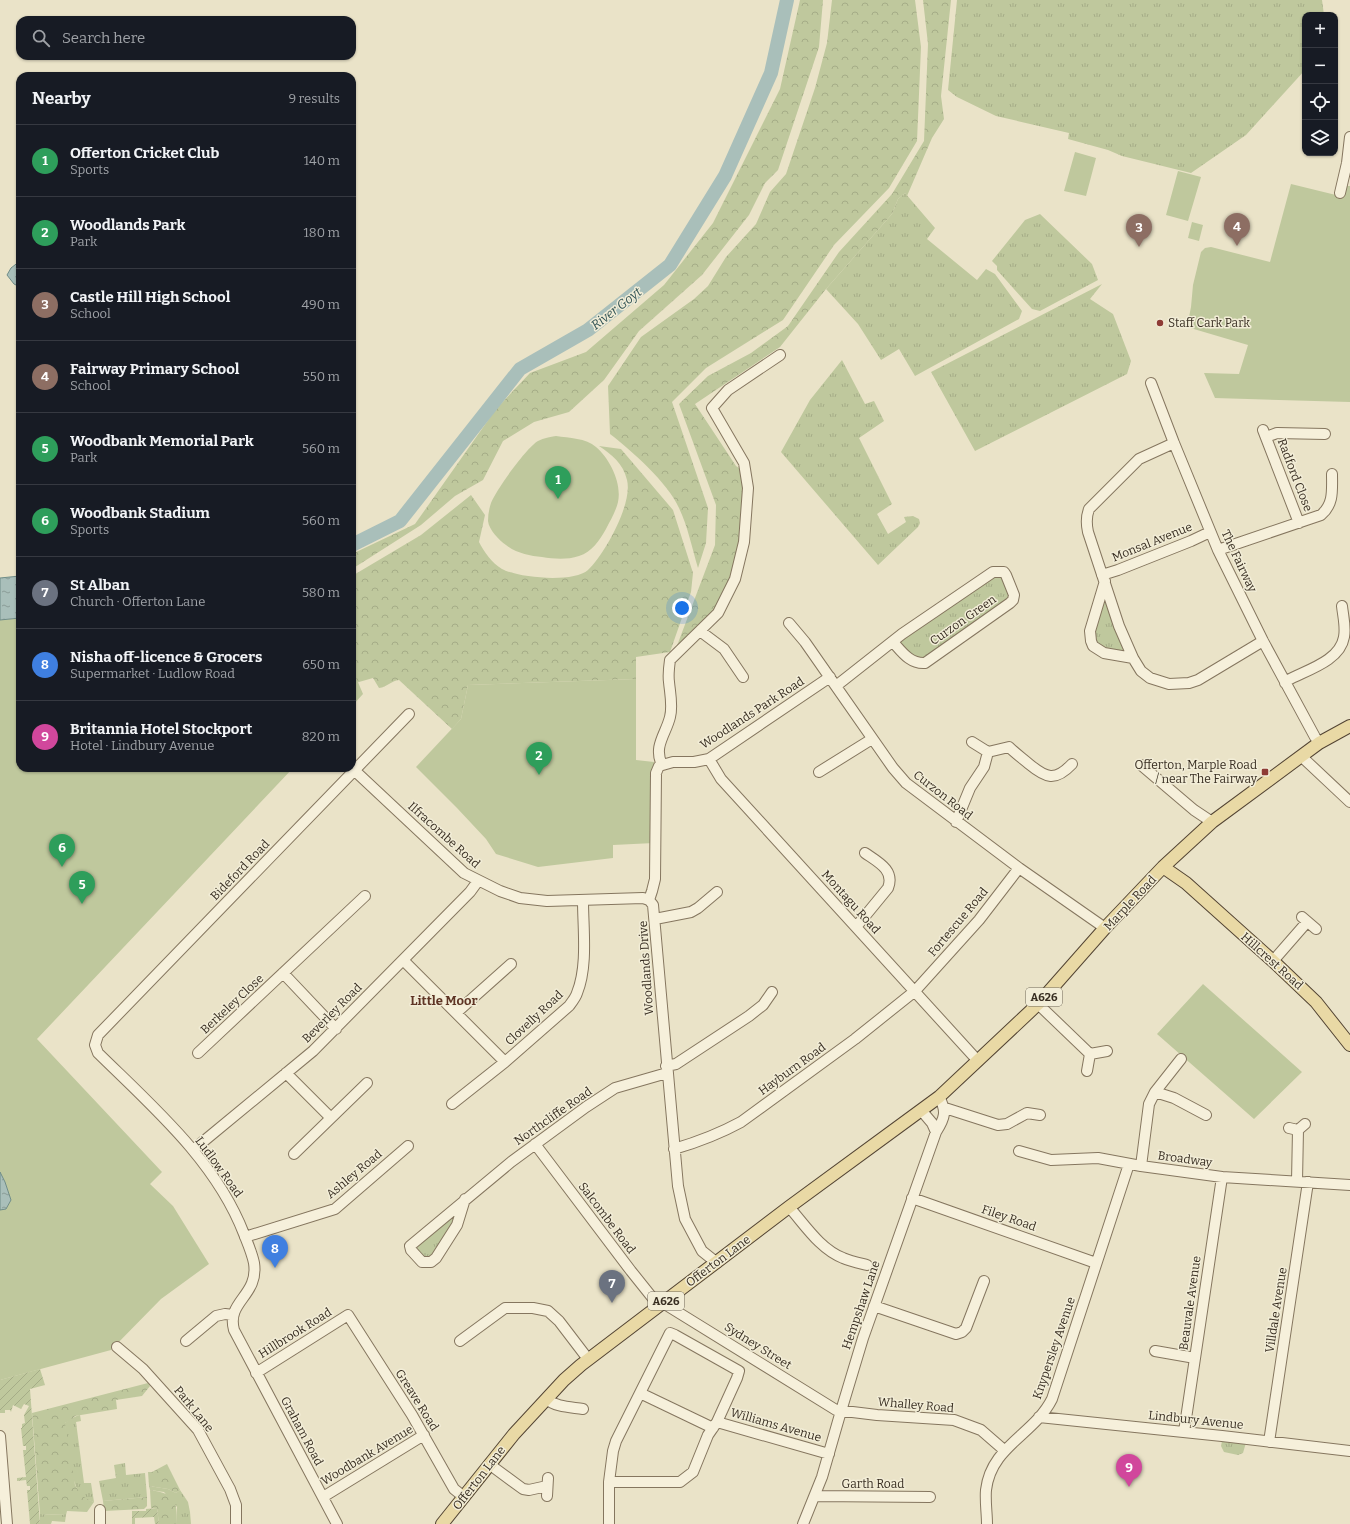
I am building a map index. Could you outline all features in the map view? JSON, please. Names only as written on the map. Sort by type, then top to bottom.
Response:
[{"type":"main road","name":"Marple Road","points":[[930,1103],[978,1061],[1038,1004],[1105,928],[1167,864],[1212,822],[1319,743],[1350,726]]},
{"type":"main road","name":"Hillcrest Road","points":[[1167,864],[1316,1002],[1350,1045]]},
{"type":"main road","name":"Offerton Lane","points":[[442,1524],[490,1464],[546,1399],[564,1380],[588,1359],[717,1263],[789,1207],[930,1103]]},
{"type":"street","points":[[1340,193],[1347,163],[1350,137]]},
{"type":"street","points":[[648,900],[655,879],[656,773],[658,767],[662,764],[658,754],[658,745],[670,716],[671,708],[669,680],[670,660],[718,613],[735,579],[744,542],[748,488],[744,463],[712,408],[728,390],[780,355]]},
{"type":"street","name":"The Fairway","points":[[1151,383],[1218,550],[1263,641],[1319,743]]},
{"type":"street","name":"Radford Close","points":[[1299,523],[1264,434],[1319,432]]},
{"type":"street","points":[[1174,443],[1139,459],[1089,509],[1086,516],[1086,524],[1119,626],[1133,658],[1141,671],[1150,678],[1169,684],[1179,684],[1198,680],[1263,641]]},
{"type":"street","name":"Radford Close","points":[[1218,550],[1315,518],[1325,511],[1331,500],[1335,487],[1332,474]]},
{"type":"street","name":"Monsal Avenue","points":[[1104,578],[1118,570],[1210,532]]},
{"type":"street","name":"Curzon Green","points":[[836,686],[893,642],[993,572],[1004,572],[1006,575],[1014,595],[1013,600],[925,662],[917,663],[912,661],[893,642]]},
{"type":"street","points":[[1104,578],[1090,631],[1091,641],[1093,646],[1104,653],[1133,658]]},
{"type":"street","points":[[1285,683],[1288,680],[1329,660],[1338,651],[1342,645],[1344,630],[1341,606]]},
{"type":"street","name":"Curzon Road","points":[[789,623],[805,642],[872,739],[906,783],[1019,868],[1105,928]]},
{"type":"street","points":[[700,631],[724,649],[743,677]]},
{"type":"street","name":"Woodlands Park Road","points":[[662,764],[672,762],[694,762],[709,759],[830,677]]},
{"type":"street","name":"Bideford Road","points":[[356,768],[409,714]]},
{"type":"street","points":[[819,772],[872,739]]},
{"type":"street","points":[[972,742],[988,752],[1009,748],[1043,775],[1054,776],[1065,771],[1072,764]]},
{"type":"street","points":[[956,822],[970,788],[984,767],[988,752]]},
{"type":"street","points":[[1301,756],[1350,802]]},
{"type":"street","name":"Montagu Road","points":[[709,759],[721,779],[978,1061]]},
{"type":"street","points":[[1141,765],[1182,801],[1212,822]]},
{"type":"street","name":"Bideford Road","points":[[95,1046],[98,1035],[352,772]]},
{"type":"street","name":"Ilfracombe Road","points":[[356,772],[464,873],[500,891],[520,898],[547,901],[635,898],[643,898],[648,900]]},
{"type":"street","points":[[856,927],[888,888],[890,882],[889,873],[886,868],[865,853]]},
{"type":"street","name":"Fortescue Road","points":[[915,992],[979,920],[1019,868]]},
{"type":"street","name":"Beverley Road","points":[[193,1150],[313,1051],[470,892],[478,881]]},
{"type":"street","points":[[655,919],[691,912],[718,892]]},
{"type":"street","name":"Berkeley Close","points":[[198,1053],[366,896]]},
{"type":"street","name":"Woodlands Drive","points":[[648,900],[654,907],[678,1186],[686,1219],[702,1250],[717,1263]]},
{"type":"street","name":"Clovelly Road","points":[[452,1104],[505,1062],[569,1006],[577,994],[581,980],[583,963],[582,901]]},
{"type":"street","points":[[1273,961],[1304,919],[1316,929]]},
{"type":"street","points":[[402,960],[505,1062]]},
{"type":"street","points":[[456,1013],[511,964]]},
{"type":"street","points":[[283,973],[336,1029]]},
{"type":"street","name":"Northcliffe Road","points":[[465,1199],[456,1225],[436,1258],[431,1262],[422,1262],[411,1250],[410,1246],[465,1199],[535,1144],[615,1088],[667,1070],[749,1016],[763,1005],[772,992]]},
{"type":"street","name":"Hayburn Road","points":[[674,1149],[704,1140],[741,1122],[855,1040],[915,992]]},
{"type":"street","points":[[1038,1004],[1090,1054]]},
{"type":"street","name":"Ludlow Road","points":[[95,1046],[98,1053],[149,1103],[193,1150],[228,1198],[252,1254],[255,1271],[247,1293],[236,1307],[233,1315]]},
{"type":"street","points":[[1090,1054],[1106,1051]]},
{"type":"street","points":[[1087,1070],[1090,1054]]},
{"type":"street","points":[[1140,1166],[1147,1110],[1155,1092],[1181,1059]]},
{"type":"street","points":[[286,1073],[330,1117]]},
{"type":"street","points":[[294,1154],[330,1117],[367,1083]]},
{"type":"street","points":[[1155,1092],[1184,1103],[1206,1115]]},
{"type":"street","points":[[936,1132],[932,1123],[930,1103],[998,1125],[1007,1124],[1026,1112],[1040,1115]]},
{"type":"street","name":"Hempshaw Lane","points":[[803,1524],[815,1496],[829,1454],[840,1411],[874,1306],[945,1108]]},
{"type":"street","points":[[1297,1127],[1297,1181]]},
{"type":"street","name":"Salcombe Road","points":[[535,1144],[631,1271],[661,1304]]},
{"type":"street","name":"Ashley Road","points":[[245,1237],[335,1209],[408,1146]]},
{"type":"street","name":"Broadway","points":[[1019,1152],[1051,1160],[1098,1158],[1140,1166],[1222,1177],[1350,1185]]},
{"type":"street","name":"Knypersley Avenue","points":[[987,1524],[986,1490],[989,1476],[1004,1450],[1039,1417],[1048,1406],[1056,1387],[1129,1164]]},
{"type":"street","name":"Beauvale Avenue","points":[[1184,1432],[1222,1177]]},
{"type":"street","name":"Villdale Avenue","points":[[1269,1442],[1308,1182]]},
{"type":"street","name":"Filey Road","points":[[912,1198],[1096,1263]]},
{"type":"street","points":[[789,1207],[817,1240],[828,1250],[843,1258],[867,1265]]},
{"type":"street","points":[[874,1306],[956,1334],[962,1332],[966,1328],[984,1281]]},
{"type":"street","name":"Sydney Street","points":[[661,1304],[840,1411]]},
{"type":"street","points":[[460,1341],[505,1308],[548,1311],[559,1321],[588,1359]]},
{"type":"street","points":[[186,1341],[216,1316],[225,1314],[233,1315]]},
{"type":"street","name":"Graham Road","points":[[233,1315],[234,1330],[337,1524]]},
{"type":"street","name":"Hillbrook Road","points":[[256,1373],[348,1315]]},
{"type":"street","name":"Greave Road","points":[[348,1315],[424,1435],[454,1489],[464,1497]]},
{"type":"street","points":[[609,1482],[680,1482],[693,1472],[708,1435],[715,1425],[739,1371],[670,1333],[613,1451],[609,1482],[609,1522]]},
{"type":"street","name":"Park Lane","points":[[117,1347],[143,1369],[198,1430],[230,1489],[236,1505],[236,1524]]},
{"type":"street","points":[[1155,1350],[1195,1358]]},
{"type":"street","name":"Williams Avenue","points":[[640,1393],[715,1425],[829,1454]]},
{"type":"street","points":[[546,1399],[561,1406],[583,1409]]},
{"type":"street","name":"Whalley Road","points":[[840,1411],[954,1420],[981,1430],[1004,1450]]},
{"type":"street","name":"Lindbury Avenue","points":[[1039,1417],[1350,1451]]},
{"type":"street","name":"Woodbank Avenue","points":[[324,1497],[424,1435]]},
{"type":"street","points":[[0,1436],[7,1524]]},
{"type":"street","points":[[490,1464],[524,1489],[529,1490],[547,1487]]},
{"type":"street","name":"Garth Road","points":[[815,1496],[930,1497]]},
{"type":"street","points":[[100,1510],[100,1524]]},
{"type":"green space","points":[[800,0],[823,0],[819,47],[778,170],[765,183],[749,215],[702,275],[639,331],[604,380],[569,412],[534,422],[503,441],[483,480],[455,496],[421,525],[356,566],[356,552],[415,524],[496,409],[530,373],[586,352],[664,285],[713,223],[780,89]]},
{"type":"green space","points":[[832,0],[915,0],[921,47],[917,141],[889,188],[834,245],[783,320],[706,368],[672,402],[708,508],[706,543],[698,568],[685,523],[674,498],[649,468],[610,434],[608,386],[641,337],[694,299],[708,286],[726,257],[756,224],[770,192],[786,174],[815,88],[827,43]]},
{"type":"green space","points":[[923,0],[951,0],[941,96],[944,119],[932,138],[907,196],[905,193],[898,199],[892,214],[826,289],[780,347],[695,404],[736,466],[742,470],[743,490],[740,538],[731,577],[715,609],[675,651],[715,545],[716,505],[679,404],[708,376],[751,353],[788,326],[839,252],[892,194],[924,141],[928,44]]},
{"type":"green space","points":[[957,0],[1322,0],[1324,12],[1302,12],[1302,73],[1246,135],[1191,173],[1122,156],[1108,150],[1068,139],[1069,133],[996,116],[957,97],[948,90]]},
{"type":"green space","points":[[1075,152],[1096,158],[1086,196],[1064,191]]},
{"type":"green space","points":[[1178,171],[1201,177],[1188,221],[1166,215]]},
{"type":"green space","points":[[1291,184],[1344,197],[1347,186],[1350,186],[1350,402],[1215,398],[1204,373],[1239,374],[1248,345],[1187,327],[1193,285],[1201,252],[1205,248],[1211,247],[1270,262]]},
{"type":"green space","points":[[905,193],[935,228],[927,239],[977,280],[986,269],[995,274],[1022,311],[1019,319],[915,376],[899,349],[881,360],[858,324],[826,289],[892,214],[898,199]]},
{"type":"green space","points":[[1040,214],[1092,264],[1098,280],[1040,311],[1032,309],[997,270],[997,266],[992,261],[1025,220]]},
{"type":"green space","points":[[1192,222],[1203,225],[1199,241],[1188,238]]},
{"type":"green space","points":[[1102,284],[1090,299],[1113,314],[1131,361],[1127,374],[975,451],[931,372]]},
{"type":"green space","points":[[842,360],[865,404],[874,401],[884,421],[859,438],[892,504],[877,514],[888,534],[906,522],[904,517],[913,516],[919,519],[920,523],[918,527],[878,565],[781,452],[810,400]]},
{"type":"green space","points":[[556,436],[582,440],[596,447],[606,458],[614,472],[619,495],[616,509],[598,542],[588,552],[565,559],[533,556],[514,550],[497,538],[490,528],[488,521],[488,514],[494,497],[505,479],[527,451],[538,441]]},
{"type":"green space","points":[[599,446],[621,449],[673,510],[693,573],[691,592],[670,652],[636,657],[636,679],[468,685],[461,719],[452,729],[399,680],[379,688],[373,678],[356,683],[356,574],[421,535],[471,495],[485,515],[479,542],[483,550],[495,564],[510,572],[533,577],[559,578],[581,574],[588,570],[595,562],[609,541],[616,528],[626,502],[628,490],[627,480],[623,469],[613,456]]},
{"type":"green space","points":[[998,571],[1014,595],[925,663],[893,642]]},
{"type":"green space","points":[[1102,598],[1107,599],[1125,646],[1121,654],[1106,651],[1099,647],[1095,641],[1095,620]]},
{"type":"green space","points":[[16,618],[16,772],[289,772],[37,1039],[162,1172],[150,1184],[173,1206],[209,1264],[161,1299],[111,1350],[0,1380],[0,620]]},
{"type":"green space","points":[[356,677],[363,694],[356,702]]},
{"type":"green space","points":[[636,679],[636,760],[654,762],[654,843],[613,845],[613,858],[538,867],[496,854],[486,839],[416,767],[461,719],[468,685]]},
{"type":"green space","points":[[1203,984],[1302,1072],[1254,1119],[1157,1034]]},
{"type":"green space","points":[[459,1204],[457,1225],[431,1262],[411,1250]]},
{"type":"green space","points":[[40,1369],[45,1385],[30,1389],[40,1524],[30,1524],[27,1490],[30,1490],[30,1486],[27,1486],[26,1480],[17,1481],[17,1478],[26,1477],[23,1450],[26,1450],[26,1446],[23,1446],[21,1428],[22,1424],[25,1423],[24,1415],[29,1406],[24,1404],[21,1409],[13,1405],[11,1412],[10,1410],[5,1410],[5,1413],[0,1413],[0,1380]]},
{"type":"green space","points":[[148,1383],[150,1386],[142,1396],[116,1400],[117,1409],[75,1416],[65,1423],[75,1485],[83,1496],[94,1502],[87,1512],[67,1511],[66,1515],[40,1514],[32,1413]]},
{"type":"green space","points":[[80,1415],[81,1421],[76,1422],[84,1483],[91,1483],[94,1502],[87,1500],[80,1494],[73,1479],[69,1459],[65,1423]]},
{"type":"green space","points":[[1223,1436],[1247,1439],[1243,1453],[1238,1455],[1224,1452],[1221,1446]]},
{"type":"green space","points":[[125,1463],[126,1475],[145,1473],[147,1497],[103,1501],[99,1481],[116,1478],[114,1465]]},
{"type":"green space","points":[[167,1464],[180,1490],[176,1493],[168,1489],[149,1486],[148,1472],[152,1472]]},
{"type":"green space","points":[[149,1486],[168,1489],[176,1493],[180,1490],[188,1502],[191,1524],[177,1524],[177,1507],[164,1492],[150,1490]]},
{"type":"green space","points":[[150,1490],[165,1493],[173,1499],[176,1509],[177,1524],[159,1524],[157,1508],[151,1508]]},
{"type":"green space","points":[[147,1497],[147,1506],[144,1509],[104,1511],[103,1501]]},
{"type":"green space","points":[[157,1508],[159,1524],[155,1524],[154,1517],[135,1518],[135,1524],[132,1524],[132,1511],[146,1511],[146,1509]]},
{"type":"green space","points":[[40,1514],[66,1515],[65,1522],[52,1521],[51,1524],[40,1524]]},
{"type":"water","points":[[16,264],[16,285],[7,275],[11,268]]},
{"type":"water","points":[[16,576],[16,618],[0,620],[0,578]]},
{"type":"water","points":[[0,1172],[11,1200],[6,1209],[0,1210]]},
{"type":"waterway","name":"River Goyt","points":[[356,543],[400,521],[520,369],[588,330],[670,265],[725,176],[771,73],[787,0]]},
{"type":"place","name":"Fairway Primary School","points":[[1237,246]]},
{"type":"place","name":"Castle Hill High School","points":[[1139,247]]},
{"type":"place","name":"Staff Cark Park","points":[[1160,323]]},
{"type":"place","name":"Offerton Cricket Club","points":[[558,499]]},
{"type":"place","name":"Offerton, Marple Road / near The Fairway","points":[[1265,772]]},
{"type":"place","name":"Woodlands Park","points":[[539,775]]},
{"type":"place","name":"Woodbank Stadium","points":[[62,867]]},
{"type":"place","name":"Woodbank Memorial Park","points":[[82,904]]},
{"type":"place","name":"Nisha off-licence & Grocers","points":[[275,1268]]},
{"type":"place","name":"St Alban","points":[[612,1303]]},
{"type":"place","name":"Britannia Hotel Stockport","points":[[1129,1487]]},
{"type":"district","name":"Little Moor","points":[[444,1000]]}]
